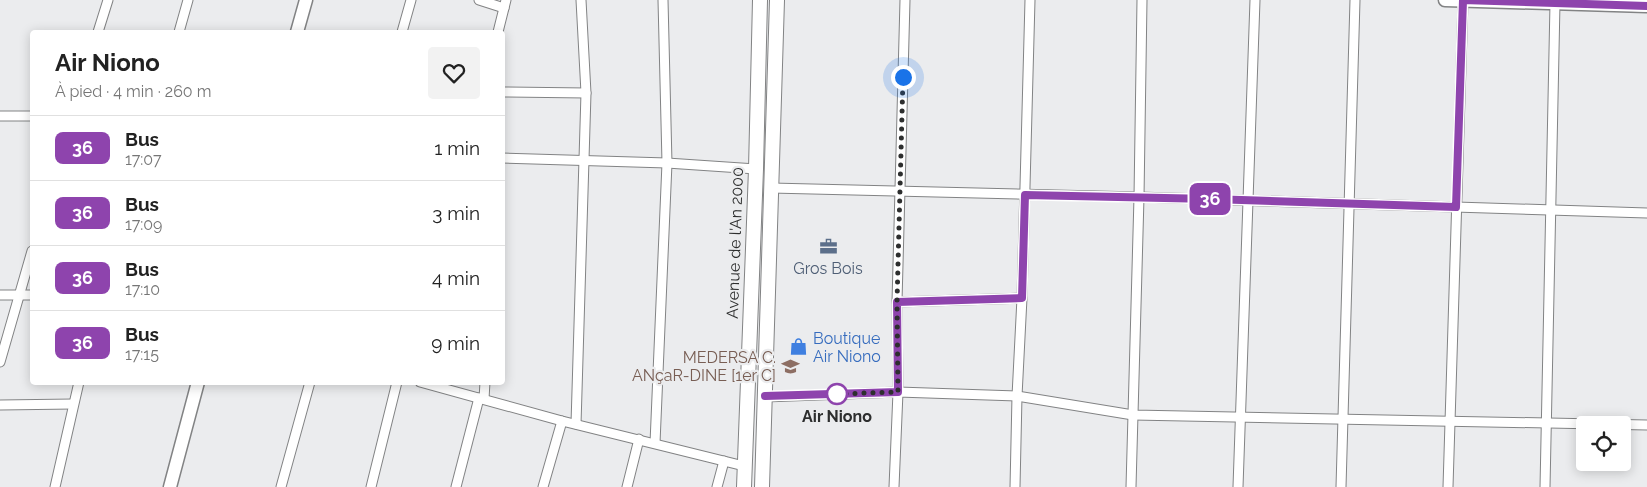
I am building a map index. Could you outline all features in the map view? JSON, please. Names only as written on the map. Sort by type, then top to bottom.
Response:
[{"type":"main road","name":"Avenue de l'An 2000","points":[[744,487],[756,169],[760,0]]},
{"type":"main road","name":"Avenue de l'An 2000","points":[[762,487],[777,0]]},
{"type":"street","points":[[99,30],[108,0]]},
{"type":"street","points":[[180,30],[188,0]]},
{"type":"street","points":[[298,30],[306,0]]},
{"type":"street","points":[[402,30],[410,0]]},
{"type":"street","points":[[478,0],[505,4],[498,30]]},
{"type":"street","points":[[576,424],[586,93],[581,0]]},
{"type":"street","points":[[656,443],[667,163],[663,0]]},
{"type":"street","points":[[894,487],[898,392],[897,302],[904,0]]},
{"type":"street","points":[[1015,487],[1030,0]]},
{"type":"street","points":[[1131,487],[1142,0]]},
{"type":"street","points":[[1238,487],[1247,200],[1256,0]]},
{"type":"street","points":[[1340,487],[1354,0]]},
{"type":"street","points":[[1445,0],[1647,6]]},
{"type":"street","points":[[1448,487],[1463,0]]},
{"type":"street","points":[[1545,487],[1555,3]]},
{"type":"street","points":[[505,92],[586,93]]},
{"type":"street","points":[[0,116],[30,116]]},
{"type":"street","points":[[505,158],[667,163],[756,169]]},
{"type":"street","points":[[770,188],[1247,200],[1647,213]]},
{"type":"street","points":[[0,362],[30,258]]},
{"type":"street","points":[[0,295],[30,295]]},
{"type":"street","points":[[897,302],[1022,298]]},
{"type":"street","points":[[55,487],[78,385]]},
{"type":"street","points":[[170,487],[197,385]]},
{"type":"street","points":[[281,487],[309,385]]},
{"type":"street","points":[[370,487],[396,385]]},
{"type":"street","points":[[432,385],[562,421],[744,466]]},
{"type":"street","points":[[456,487],[484,385]]},
{"type":"street","points":[[765,396],[898,392],[1017,396],[1133,415],[1647,425]]},
{"type":"street","points":[[0,405],[73,404]]},
{"type":"street","points":[[543,487],[562,421]]},
{"type":"street","points":[[627,487],[639,439]]},
{"type":"street","points":[[717,487],[724,461]]},
{"type":"bus line","name":"36","points":[[765,396],[898,392],[897,302],[1022,298],[1025,195],[1456,207],[1463,0],[1647,6]]},
{"type":"place","name":"Gros Bois","points":[[828,247]]},
{"type":"place","name":"Boutique Air Niono","points":[[799,347]]},
{"type":"place","name":"MEDERSA C. ANçaR-DINE [1er C]","points":[[790,366]]},
{"type":"place","name":"Air Niono","points":[[837,394]]},
{"type":"route","points":[[837,394],[898,392],[897,302],[903,77]]}]
